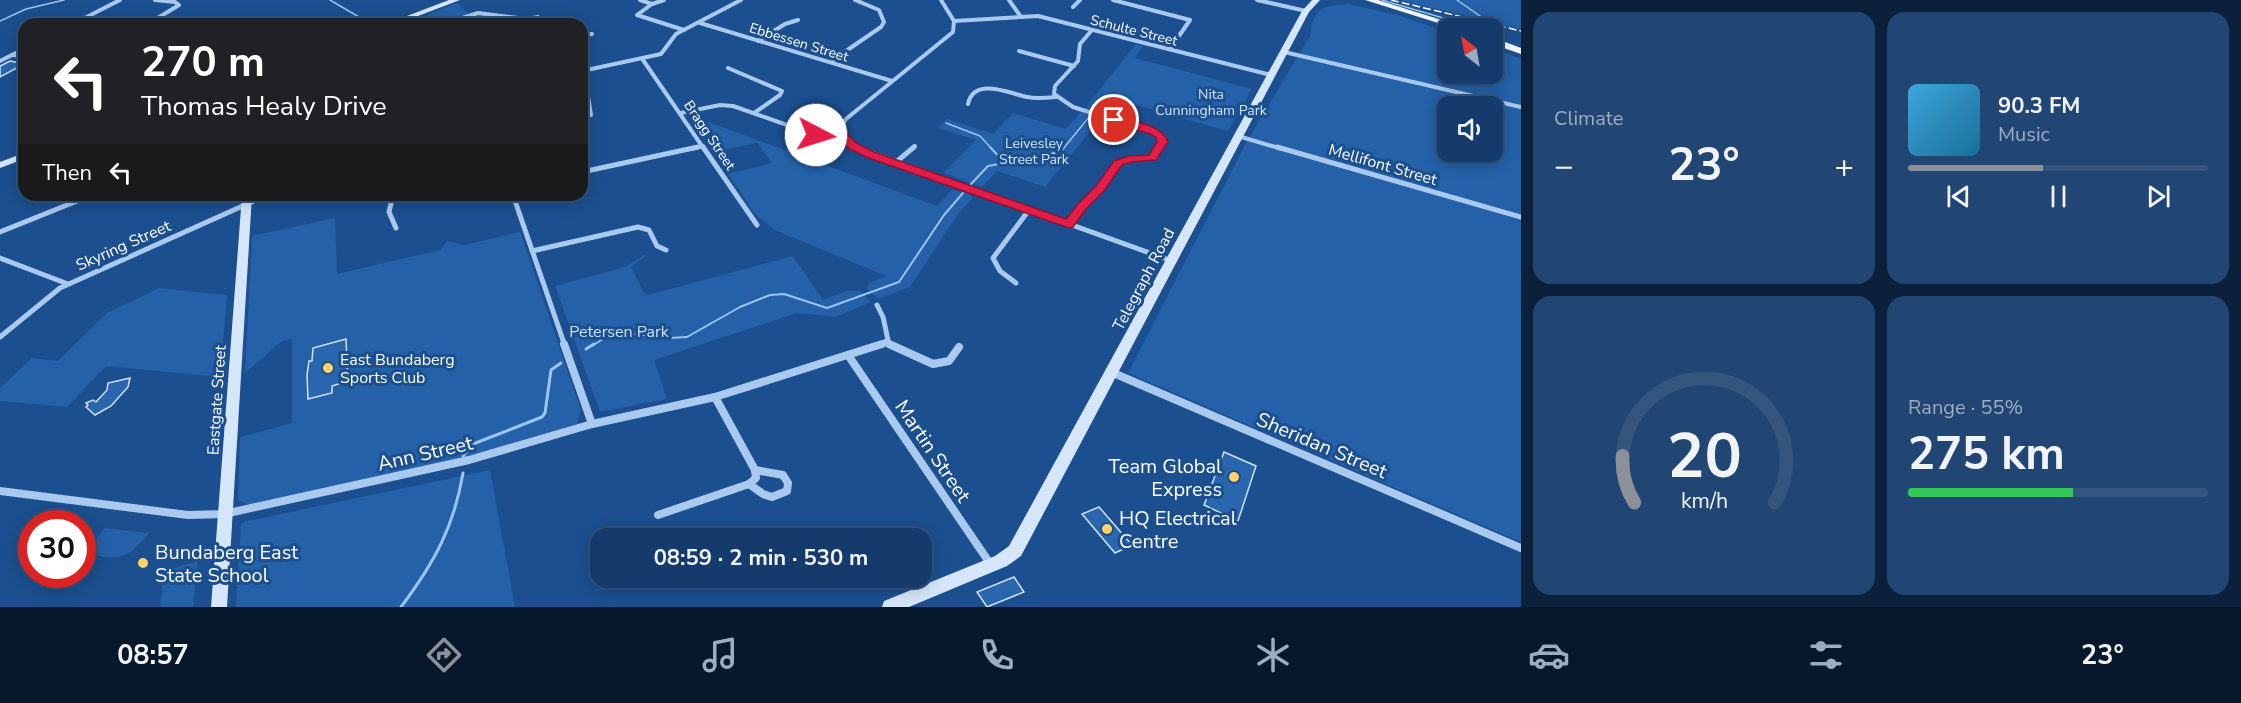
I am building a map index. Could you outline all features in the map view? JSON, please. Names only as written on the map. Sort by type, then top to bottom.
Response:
[{"type":"main road","points":[[1369,0],[1437,20]]},
{"type":"main road","points":[[1503,44],[1521,51]]},
{"type":"street","points":[[84,18],[120,0]]},
{"type":"street","points":[[155,0],[178,3],[176,8],[158,18]]},
{"type":"street","points":[[407,18],[456,0]]},
{"type":"street","points":[[640,0],[652,4]]},
{"type":"street","points":[[664,0],[652,4],[637,15],[684,30]]},
{"type":"street","points":[[588,70],[643,60],[661,54],[671,39],[684,30],[741,0]]},
{"type":"street","points":[[830,62],[881,27],[884,22],[879,10],[855,0]]},
{"type":"street","points":[[941,0],[954,21],[954,28],[947,38],[846,119],[842,126],[843,135],[855,147],[895,163],[1172,261]]},
{"type":"street","points":[[1009,0],[1021,17]]},
{"type":"street","points":[[1073,7],[1080,0]]},
{"type":"street","points":[[1113,0],[1190,19],[1190,23],[1170,49]]},
{"type":"street","points":[[1257,0],[1305,11]]},
{"type":"street","name":"Telegraph Road","points":[[890,607],[992,565],[1011,555],[1019,545],[1305,11],[1316,0]]},
{"type":"street","points":[[463,18],[478,13],[519,18]]},
{"type":"street","name":"Schulte Street","points":[[954,21],[1038,16],[1271,75]]},
{"type":"street","points":[[758,40],[785,24],[798,20]]},
{"type":"street","name":"Ebbessen Street","points":[[700,22],[892,81]]},
{"type":"street","points":[[1056,97],[1053,91],[1055,86],[1074,66],[1080,56],[1080,44],[1092,30]]},
{"type":"street","points":[[588,34],[592,34]]},
{"type":"street","points":[[1019,51],[1074,66]]},
{"type":"street","points":[[0,61],[18,52]]},
{"type":"street","points":[[1284,52],[1521,106]]},
{"type":"street","points":[[12,55],[18,56]]},
{"type":"street","name":"Bragg Street","points":[[643,60],[757,225]]},
{"type":"street","points":[[728,68],[782,91],[788,90]]},
{"type":"street","points":[[968,104],[976,91],[986,85],[1032,98],[1056,97],[1073,107],[1150,130],[1162,136],[1170,135]]},
{"type":"street","points":[[754,113],[780,95],[782,91]]},
{"type":"street","points":[[588,99],[591,116]]},
{"type":"street","points":[[681,113],[724,105],[821,136],[843,135]]},
{"type":"street","points":[[1069,224],[1082,206],[1100,189],[1118,163],[1129,159],[1152,158],[1163,142],[1162,136]]},
{"type":"street","name":"Mellifont Street","points":[[1238,136],[1521,217]]},
{"type":"street","points":[[588,171],[703,146]]},
{"type":"street","points":[[895,163],[915,146]]},
{"type":"street","points":[[0,163],[18,157]]},
{"type":"street","points":[[0,232],[77,201]]},
{"type":"street","name":"Skyring Street","points":[[0,337],[47,296],[68,284],[245,201]]},
{"type":"street","name":"Eastgate Street","points":[[219,607],[247,201]]},
{"type":"street","points":[[391,201],[388,212],[396,228]]},
{"type":"street","points":[[515,201],[592,424]]},
{"type":"street","points":[[1016,283],[1000,271],[993,258],[1029,210]]},
{"type":"street","points":[[532,251],[638,227],[649,230],[657,246],[666,250]]},
{"type":"street","points":[[0,258],[68,284]]},
{"type":"street","points":[[877,305],[888,333],[885,342],[933,364],[949,361],[959,348]]},
{"type":"street","name":"Ann Street","points":[[0,491],[188,515],[224,514],[469,460],[592,424],[714,397],[848,356],[885,342]]},
{"type":"street","name":"Martin Street","points":[[848,356],[992,565]]},
{"type":"street","name":"Sheridan Street","points":[[1111,372],[1521,548]]},
{"type":"street","points":[[658,515],[749,484],[756,478],[755,470],[714,397]]},
{"type":"street","points":[[749,484],[769,498],[779,497],[787,491],[788,483],[783,475],[755,470]]},
{"type":"green space","points":[[1399,0],[1521,0],[1521,29],[1503,25],[1503,18],[1475,18]]},
{"type":"green space","points":[[457,3],[469,14],[456,18],[420,18]]},
{"type":"green space","points":[[1348,4],[1397,15],[1437,29],[1437,84],[1503,84],[1503,52],[1521,59],[1521,542],[1128,373],[1247,141],[1310,36],[1314,19],[1320,10]]},
{"type":"green space","name":"Nita Cunningham Park","points":[[1136,44],[1143,46],[1135,58],[1252,89],[1228,131],[1115,99],[1103,114],[1084,109]]},
{"type":"green space","name":"Leivesley Street Park","points":[[1081,112],[1101,118],[1045,187],[997,171],[982,187],[943,173],[976,140],[938,128],[947,119],[993,134],[1013,113],[1066,129]]},
{"type":"green space","points":[[695,117],[937,206],[952,190],[969,194],[973,198],[958,214],[910,287],[878,299],[867,289],[869,283],[886,276],[775,230],[755,214],[728,174],[772,163],[757,143],[713,152],[689,118]]},
{"type":"green space","points":[[335,218],[337,274],[440,250],[447,241],[464,245],[520,232],[581,410],[577,424],[478,455],[254,504],[238,500],[240,437],[292,423],[292,339],[282,341],[245,373],[252,236]]},
{"type":"green space","name":"Petersen Park","points":[[644,255],[646,256],[631,267],[644,293],[648,295],[793,256],[823,300],[846,291],[860,291],[871,302],[836,317],[797,313],[654,360],[667,399],[600,412],[555,286],[625,267]]},
{"type":"green space","points":[[159,288],[227,295],[220,377],[106,366],[67,407],[0,401],[0,388],[32,358],[58,361],[107,313]]},
{"type":"green space","points":[[490,470],[515,607],[236,607],[241,524],[243,522]]},
{"type":"green space","points":[[105,528],[149,533],[134,549],[114,557],[96,555],[96,539]]},
{"type":"green space","points":[[198,561],[193,607],[160,607],[164,571]]},
{"type":"building","points":[[10,61],[18,63],[18,67],[0,77],[0,66]]},
{"type":"building","name":"East Bundaberg Sports Club","points":[[346,339],[348,381],[332,386],[332,393],[308,399],[307,375],[309,361],[312,361],[313,348]]},
{"type":"building","points":[[130,378],[128,387],[111,406],[95,415],[86,407],[88,405],[86,403],[93,400],[96,402],[107,390],[108,383]]},
{"type":"building","name":"Team Global Express","points":[[1224,452],[1256,466],[1238,521],[1204,505]]},
{"type":"building","name":"HQ Electrical Centre","points":[[1099,507],[1132,545],[1115,553],[1082,514]]},
{"type":"building","points":[[1014,577],[1024,592],[987,607],[977,592]]},
{"type":"waterway","points":[[0,21],[26,9],[64,0]]},
{"type":"waterway","points":[[330,0],[361,18]]},
{"type":"waterway","points":[[1382,0],[1443,18]]},
{"type":"waterway","points":[[1457,0],[1483,18]]},
{"type":"waterway","points":[[1096,109],[1106,96]]},
{"type":"waterway","points":[[1063,149],[1089,117]]},
{"type":"waterway","points":[[946,123],[980,136],[992,149]]},
{"type":"waterway","points":[[990,147],[1004,162]]},
{"type":"waterway","points":[[971,184],[988,166],[1060,152],[1064,147]]},
{"type":"waterway","points":[[592,346],[606,337],[627,333],[669,338],[687,337],[740,307],[770,295],[784,294],[827,308],[899,282],[944,215],[963,193]]},
{"type":"waterway","points":[[586,349],[594,344]]},
{"type":"waterway","points":[[463,456],[473,444],[542,417],[545,413],[551,370],[561,363]]},
{"type":"waterway","points":[[401,607],[433,560],[441,544],[454,511],[463,473]]},
{"type":"railway","points":[[1391,0],[1521,31]]},
{"type":"place","name":"East Bundaberg Sports Club","points":[[328,368]]},
{"type":"place","name":"Team Global Express","points":[[1234,477]]},
{"type":"place","name":"HQ Electrical Centre","points":[[1107,529]]},
{"type":"place","name":"Bundaberg East State School","points":[[143,563]]},
{"type":"route","points":[[816,135],[824,137],[843,135],[852,146],[863,152],[1069,224],[1082,206],[1100,189],[1118,163],[1129,159],[1152,158],[1163,142],[1161,135],[1154,131],[1114,120]]}]
